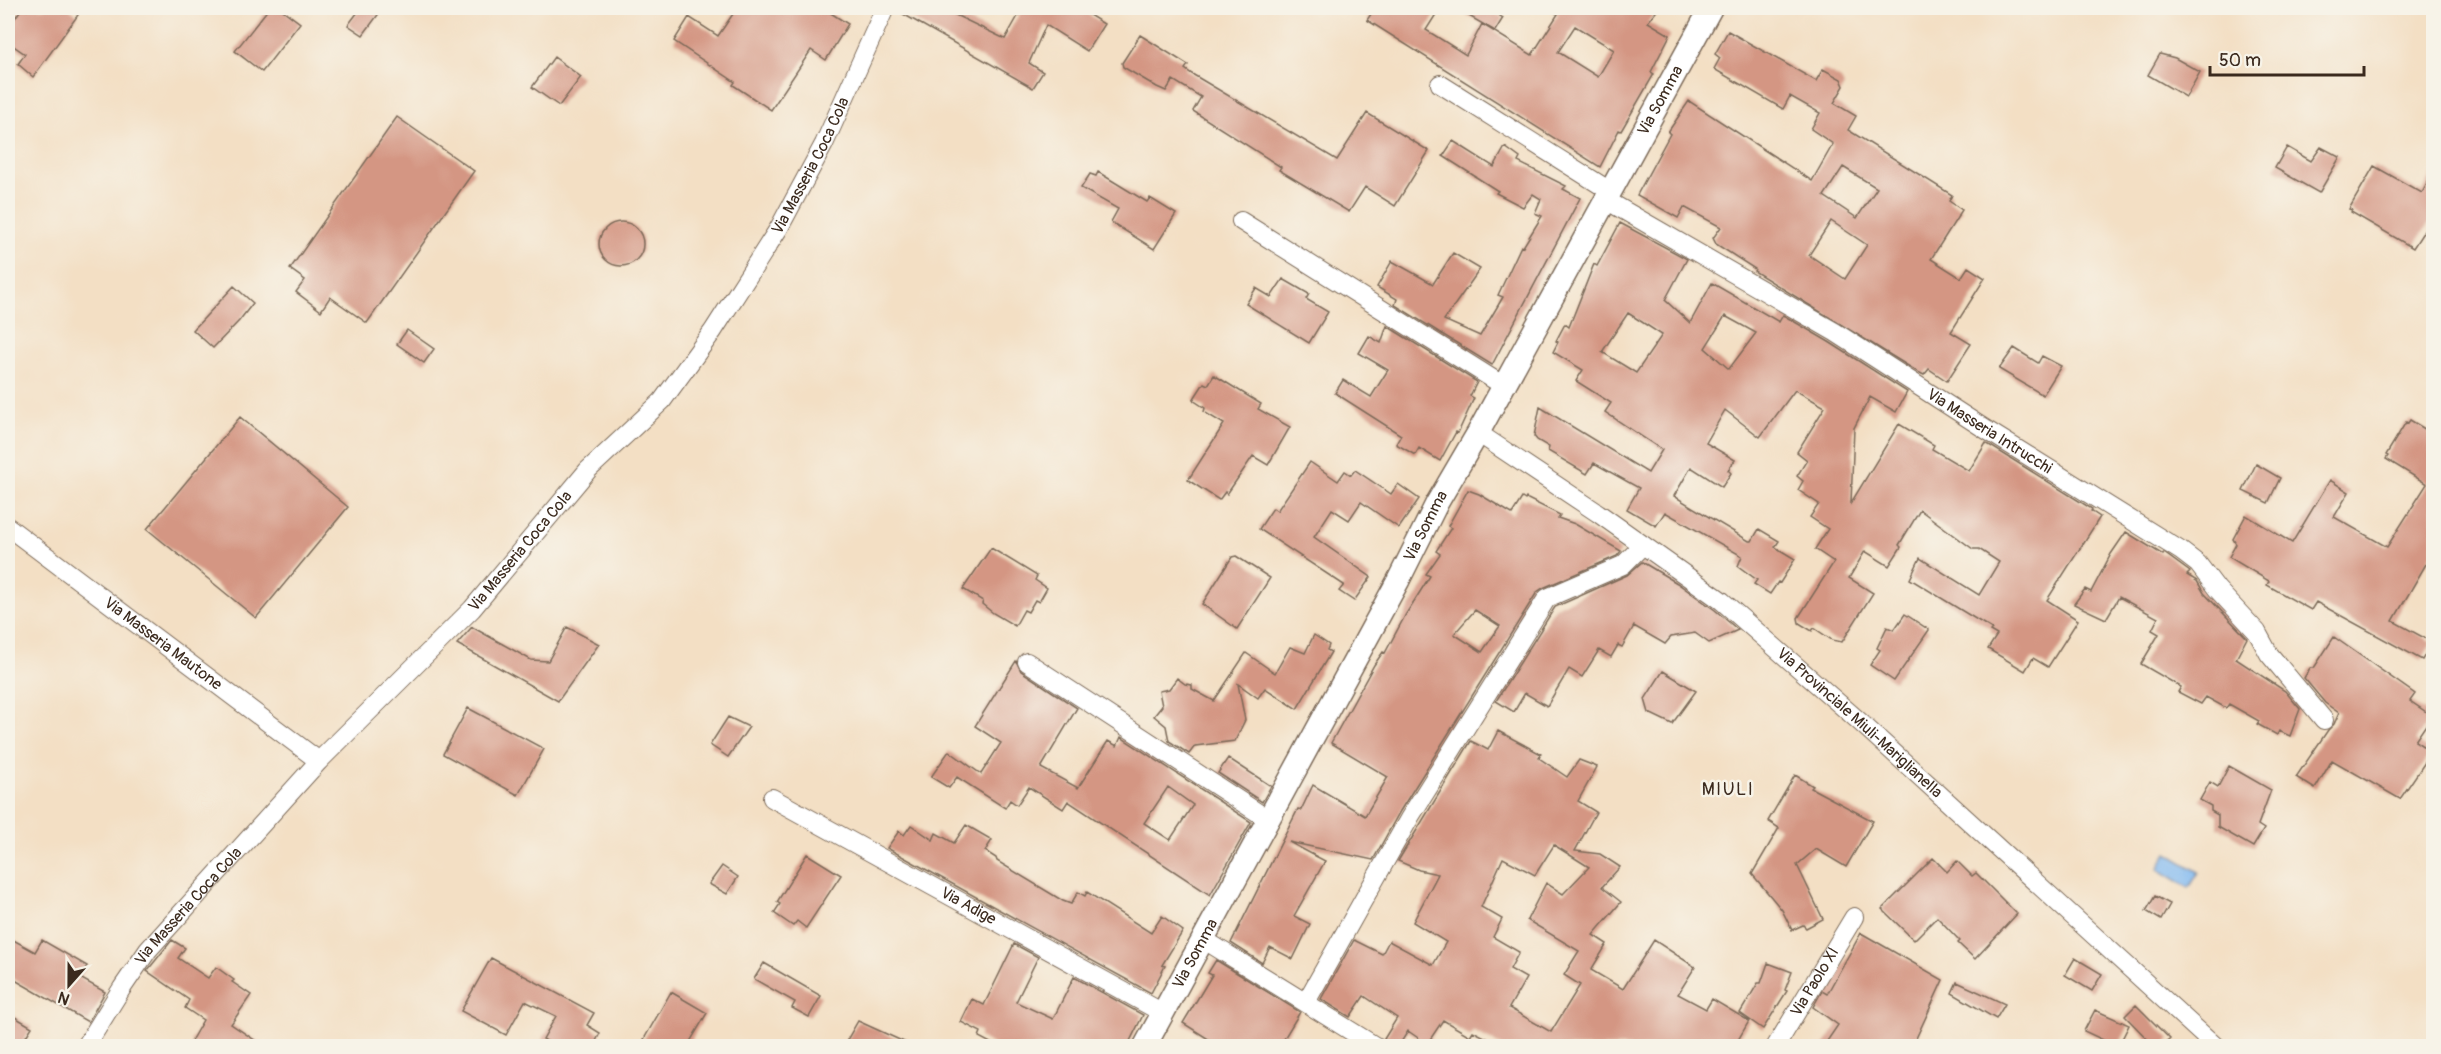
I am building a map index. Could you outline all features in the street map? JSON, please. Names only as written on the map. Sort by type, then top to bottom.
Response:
[{"type":"street","name":"Via Masseria Coca Cola","points":[[86,1047],[148,950],[319,760],[472,609],[588,470],[662,401],[713,331],[779,228],[824,144],[885,8]]},
{"type":"street","name":"Via Somma","points":[[1145,1047],[1269,820],[1437,503],[1478,433],[1711,8]]},
{"type":"street","name":"Via Masseria Intrucchi","points":[[1440,84],[1608,195],[1835,332],[2181,551],[2198,564],[2217,589],[2257,632],[2269,654],[2324,720]]},
{"type":"street","points":[[1241,221],[1504,386]]},
{"type":"street","name":"Via Provinciale Miuli-Mariglianella","points":[[1478,433],[1722,601],[1868,729],[2215,1047]]},
{"type":"street","name":"Via Masseria Mautone","points":[[8,527],[319,760]]},
{"type":"street","points":[[1306,1002],[1410,817],[1547,598],[1623,565],[1643,545]]},
{"type":"street","points":[[1027,662],[1269,820]]},
{"type":"street","name":"Via Adige","points":[[772,798],[1163,1013]]},
{"type":"street","name":"Via Paolo XI","points":[[1776,1047],[1854,917]]},
{"type":"street","points":[[1203,939],[1374,1047]]},
{"type":"water","points":[[2167,853],[2199,872],[2189,888],[2158,869]]},
{"type":"building","points":[[22,8],[68,8],[78,15],[33,77],[18,64],[25,54],[8,42],[8,28]]},
{"type":"building","points":[[269,8],[280,8],[300,23],[262,72],[235,51]]},
{"type":"building","points":[[361,8],[383,8],[363,35],[348,25]]},
{"type":"building","points":[[737,8],[823,8],[848,24],[826,60],[811,50],[771,110],[733,85],[735,82],[674,41],[689,17],[718,36]]},
{"type":"building","points":[[896,8],[941,8],[1005,39],[1022,9],[1019,8],[1078,8],[1104,24],[1087,51],[1046,25],[1029,63],[1043,72],[1033,88]]},
{"type":"building","points":[[1375,8],[1440,8],[1426,30],[1466,55],[1482,24],[1532,55],[1558,14],[1547,8],[1659,8],[1648,22],[1670,35],[1651,72],[1654,74],[1621,131],[1619,130],[1600,167],[1367,20]],"holes":[[[1575,26],[1614,50],[1598,77],[1558,52]]]},
{"type":"building","points":[[1455,8],[1488,8],[1503,18],[1495,31]]},
{"type":"building","points":[[1728,31],[1816,81],[1823,69],[1841,79],[1844,86],[1834,103],[1856,116],[1848,130],[1952,195],[1949,201],[1962,210],[1931,259],[1961,278],[1968,267],[1985,278],[1951,332],[1971,344],[1947,381],[1929,369],[1924,375],[1918,372],[1754,271],[1755,269],[1716,244],[1713,238],[1721,227],[1684,207],[1678,218],[1637,195],[1670,134],[1668,132],[1689,101],[1812,181],[1833,144],[1811,129],[1820,113],[1790,96],[1783,109],[1714,69],[1720,58],[1715,54]],"holes":[[[1843,167],[1877,188],[1857,218],[1824,196]],[[1831,221],[1867,245],[1845,279],[1809,255]]]},
{"type":"building","points":[[1140,35],[1188,65],[1185,69],[1192,74],[1337,160],[1367,113],[1429,151],[1395,206],[1365,187],[1349,212],[1279,170],[1281,167],[1193,111],[1201,97],[1173,80],[1166,91],[1123,67],[1122,63]]},
{"type":"building","points":[[2160,54],[2175,58],[2200,72],[2186,97],[2148,75]]},
{"type":"building","points":[[554,57],[581,77],[559,106],[532,87]]},
{"type":"building","points":[[397,117],[474,171],[367,323],[330,297],[321,311],[296,292],[305,280],[290,269]]},
{"type":"building","points":[[1453,141],[1494,167],[1505,147],[1520,158],[1518,162],[1566,186],[1563,189],[1580,198],[1492,365],[1395,305],[1397,299],[1377,287],[1392,261],[1433,284],[1453,253],[1480,269],[1444,320],[1480,336],[1503,297],[1498,295],[1521,246],[1523,247],[1542,216],[1535,213],[1541,199],[1533,194],[1523,207],[1496,193],[1498,191],[1443,156]]},
{"type":"building","points":[[2287,147],[2311,161],[2321,147],[2340,157],[2319,193],[2275,168]]},
{"type":"building","points":[[2374,166],[2422,193],[2433,172],[2433,217],[2413,248],[2349,209]]},
{"type":"building","points":[[1098,172],[1147,202],[1150,198],[1176,214],[1154,249],[1111,222],[1118,209],[1081,188],[1090,174],[1096,176]]},
{"type":"building","points":[[621,222],[629,223],[637,228],[642,236],[642,252],[637,260],[629,265],[621,266],[613,265],[605,260],[600,252],[599,244],[600,236],[605,228],[613,223]]},
{"type":"building","points":[[1620,223],[1687,259],[1665,300],[1690,323],[1712,283],[1779,322],[1783,315],[1907,392],[1896,412],[1870,397],[1854,428],[1851,503],[1899,424],[1934,445],[1932,449],[1969,471],[1986,443],[2092,509],[2091,511],[2100,517],[2047,600],[2078,620],[2048,667],[2033,658],[2025,671],[1988,649],[1997,635],[1990,631],[1992,629],[1910,579],[1920,558],[1979,595],[1999,562],[1979,549],[1973,549],[1920,510],[1889,566],[1865,551],[1849,578],[1873,593],[1842,642],[1832,640],[1814,628],[1812,631],[1799,623],[1798,618],[1834,562],[1815,549],[1828,529],[1810,517],[1819,504],[1798,490],[1803,481],[1797,476],[1807,460],[1797,452],[1825,407],[1795,390],[1760,437],[1725,410],[1706,443],[1735,460],[1728,470],[1731,473],[1722,487],[1691,467],[1674,496],[1749,541],[1752,541],[1759,529],[1779,541],[1775,547],[1795,559],[1770,594],[1754,584],[1757,580],[1738,566],[1742,556],[1665,512],[1656,526],[1627,509],[1639,488],[1594,463],[1587,474],[1548,451],[1549,447],[1534,436],[1540,407],[1648,473],[1662,450],[1605,412],[1611,403],[1576,381],[1583,370],[1553,352],[1565,324],[1569,327],[1594,264],[1597,266]],"holes":[[[1628,313],[1662,335],[1636,373],[1602,352]],[[1725,316],[1756,333],[1729,369],[1705,348]]]},
{"type":"building","points":[[1283,279],[1309,294],[1306,299],[1328,312],[1309,343],[1246,304],[1256,288],[1271,297]]},
{"type":"building","points":[[234,286],[253,303],[213,348],[193,330]]},
{"type":"building","points":[[1387,326],[1477,382],[1470,396],[1474,398],[1458,433],[1456,432],[1440,461],[1419,448],[1415,455],[1396,444],[1401,435],[1335,393],[1343,380],[1371,397],[1388,370],[1359,353],[1369,336],[1381,343]]},
{"type":"building","points":[[407,330],[434,349],[424,363],[397,344]]},
{"type":"building","points":[[2014,348],[2038,363],[2042,356],[2061,366],[2043,395],[1999,369]]},
{"type":"building","points":[[1214,375],[1261,404],[1258,409],[1290,427],[1268,465],[1253,456],[1227,494],[1225,492],[1219,500],[1188,480],[1224,424],[1204,412],[1205,408],[1193,400],[1204,383],[1208,385]]},
{"type":"building","points":[[240,417],[348,507],[256,618],[147,529]]},
{"type":"building","points":[[2410,420],[2433,434],[2433,552],[2393,621],[2432,642],[2422,660],[2316,602],[2311,610],[2267,585],[2269,581],[2229,557],[2236,544],[2233,539],[2246,515],[2292,543],[2330,480],[2349,492],[2334,517],[2387,547],[2427,484],[2386,459],[2388,456],[2386,455],[2406,422]]},
{"type":"building","points":[[1310,462],[1338,481],[1345,471],[1351,475],[1355,470],[1391,494],[1398,484],[1419,499],[1399,528],[1361,502],[1349,520],[1332,509],[1314,537],[1371,577],[1354,601],[1339,591],[1344,585],[1259,529],[1273,508],[1277,511]]},
{"type":"building","points":[[2256,464],[2280,478],[2268,503],[2243,491]]},
{"type":"building","points":[[1468,490],[1512,514],[1522,498],[1525,500],[1526,498],[1560,515],[1558,518],[1575,524],[1621,551],[1617,556],[1537,592],[1400,811],[1373,860],[1289,842],[1325,861],[1294,916],[1310,924],[1293,959],[1270,947],[1262,963],[1231,943],[1298,809],[1301,810],[1313,785],[1365,816],[1388,777],[1331,743],[1374,665],[1383,652],[1385,653],[1430,576],[1426,574],[1440,554],[1436,551],[1451,528],[1448,526]],"holes":[[[1475,610],[1500,626],[1482,652],[1454,634]]]},
{"type":"building","points":[[2126,532],[2163,555],[2164,553],[2190,572],[2187,575],[2197,581],[2204,593],[2247,638],[2236,659],[2285,691],[2300,709],[2290,736],[2279,731],[2277,735],[2257,724],[2259,721],[2229,704],[2226,708],[2206,697],[2201,704],[2178,692],[2181,687],[2141,664],[2159,634],[2152,630],[2158,618],[2119,597],[2106,619],[2074,604],[2085,589],[2091,592],[2111,554]]},
{"type":"building","points":[[991,548],[1037,576],[1035,580],[1047,588],[1039,602],[1035,600],[1028,612],[1024,610],[1015,626],[993,613],[982,604],[983,601],[963,589]]},
{"type":"building","points":[[1236,556],[1270,578],[1237,629],[1202,604],[1232,557]]},
{"type":"building","points":[[1642,562],[1677,583],[1715,610],[1738,630],[1709,643],[1695,633],[1671,637],[1665,644],[1634,626],[1622,647],[1618,645],[1611,657],[1599,650],[1582,677],[1569,669],[1547,706],[1525,693],[1514,712],[1496,701],[1555,607],[1627,575]]},
{"type":"building","points":[[1905,614],[1929,630],[1894,681],[1870,665],[1880,650],[1877,648],[1887,627],[1894,630]]},
{"type":"building","points":[[472,627],[531,660],[548,661],[567,627],[599,644],[558,701],[457,644]]},
{"type":"building","points":[[1314,635],[1329,645],[1327,650],[1331,652],[1297,709],[1265,688],[1258,698],[1238,684],[1245,720],[1235,741],[1195,746],[1189,754],[1169,741],[1166,726],[1154,716],[1162,706],[1159,691],[1169,689],[1177,678],[1185,684],[1192,685],[1192,689],[1214,701],[1246,653],[1275,673],[1290,647],[1305,653]]},
{"type":"building","points":[[2334,637],[2415,694],[2410,701],[2432,716],[2415,741],[2432,752],[2400,799],[2332,760],[2315,789],[2296,777],[2334,724],[2339,713],[2325,703],[2304,678],[2310,668],[2314,668]]},
{"type":"building","points":[[1016,661],[1021,671],[1077,708],[1041,768],[1078,788],[1108,741],[1117,746],[1121,737],[1251,822],[1210,895],[1068,801],[1063,809],[1029,787],[1017,805],[1010,800],[1005,808],[957,777],[949,788],[931,777],[949,751],[981,774],[1001,743],[975,726]],"holes":[[[1168,787],[1193,805],[1170,840],[1144,823]]]},
{"type":"building","points":[[1663,671],[1696,691],[1672,724],[1649,713],[1645,699]]},
{"type":"building","points":[[468,708],[544,749],[518,795],[443,754]]},
{"type":"building","points":[[728,717],[749,727],[728,757],[710,745]]},
{"type":"building","points":[[1498,731],[1541,754],[1539,758],[1567,777],[1579,760],[1597,767],[1578,801],[1596,812],[1575,851],[1600,854],[1620,867],[1602,887],[1621,902],[1593,935],[1607,944],[1591,970],[1623,989],[1654,940],[1695,967],[1678,994],[1706,1009],[1712,999],[1749,1021],[1734,1047],[1504,1047],[1473,1031],[1470,1036],[1443,1020],[1427,1044],[1408,1031],[1398,1047],[1392,1047],[1384,1039],[1397,1018],[1364,996],[1350,1017],[1321,999],[1354,940],[1382,954],[1389,941],[1433,965],[1446,942],[1413,922],[1438,874],[1419,870],[1398,861],[1471,741],[1488,750]],"holes":[[[1554,845],[1589,867],[1563,894],[1546,883],[1527,920],[1579,951],[1564,975],[1580,985],[1551,1032],[1509,1008],[1526,978],[1510,969],[1519,952],[1493,937],[1502,919],[1481,907],[1503,858],[1535,875]]]},
{"type":"building","points":[[1228,758],[1271,786],[1262,802],[1218,773]]},
{"type":"building","points":[[2229,766],[2271,790],[2258,825],[2264,829],[2253,847],[2218,827],[2218,815],[2211,811],[2211,806],[2200,800],[2210,782],[2218,787]]},
{"type":"building","points":[[1795,775],[1813,786],[1811,788],[1873,821],[1846,867],[1816,849],[1797,865],[1823,919],[1806,928],[1803,925],[1792,930],[1782,910],[1752,874],[1779,828],[1768,821]]},
{"type":"building","points":[[911,825],[933,840],[936,833],[954,843],[966,825],[992,840],[985,851],[997,861],[1071,904],[1078,892],[1085,896],[1087,892],[1151,933],[1162,916],[1183,931],[1162,965],[1165,966],[1151,993],[887,848],[899,831],[904,835]]},
{"type":"building","points":[[807,854],[841,875],[806,928],[797,921],[793,926],[774,913],[780,904],[777,902]]},
{"type":"building","points":[[1933,858],[1947,872],[1957,861],[1972,876],[1976,873],[2017,914],[1975,959],[1958,943],[1960,941],[1937,917],[1914,940],[1882,909]]},
{"type":"building","points":[[722,866],[738,877],[727,894],[709,884]]},
{"type":"building","points":[[2155,896],[2170,904],[2161,920],[2146,911]]},
{"type":"building","points":[[1861,933],[1943,980],[1912,1047],[1823,1047],[1838,1025],[1813,1007],[1822,991],[1827,994]]},
{"type":"building","points":[[8,937],[35,952],[42,940],[87,966],[80,978],[105,992],[88,1022],[8,976]]},
{"type":"building","points":[[172,940],[185,948],[178,958],[208,978],[216,967],[251,995],[231,1024],[265,1047],[200,1047],[191,1041],[203,1020],[185,1008],[189,1000],[147,971]]},
{"type":"building","points":[[1014,944],[1038,957],[1016,1002],[1053,1019],[1074,977],[1143,1015],[1127,1047],[998,1047],[979,1037],[981,1032],[961,1022],[972,999],[984,1005]]},
{"type":"building","points":[[491,958],[594,1013],[587,1025],[600,1033],[593,1047],[556,1047],[543,1039],[556,1016],[525,1001],[506,1035],[461,1011]]},
{"type":"building","points":[[2075,958],[2102,974],[2092,991],[2065,975]]},
{"type":"building","points":[[1216,960],[1300,1012],[1279,1047],[1221,1047],[1183,1023],[1212,975],[1208,973]]},
{"type":"building","points":[[764,963],[821,996],[809,1017],[792,1008],[795,1002],[754,979]]},
{"type":"building","points":[[1768,963],[1792,972],[1785,990],[1787,991],[1763,1029],[1740,1013],[1758,983],[1761,983]]},
{"type":"building","points":[[1957,982],[2005,1004],[1996,1019],[1952,993]]},
{"type":"building","points":[[671,992],[707,1013],[687,1047],[656,1047],[644,1039]]},
{"type":"building","points":[[2136,1005],[2170,1039],[2162,1047],[2155,1047],[2125,1016]]},
{"type":"building","points":[[2095,1010],[2129,1025],[2118,1047],[2084,1031]]},
{"type":"building","points":[[8,1013],[32,1027],[20,1046],[8,1039]]},
{"type":"building","points":[[858,1021],[915,1047],[843,1047]]},
{"type":"district","name":"MIULI","points":[[1728,789]]}]
